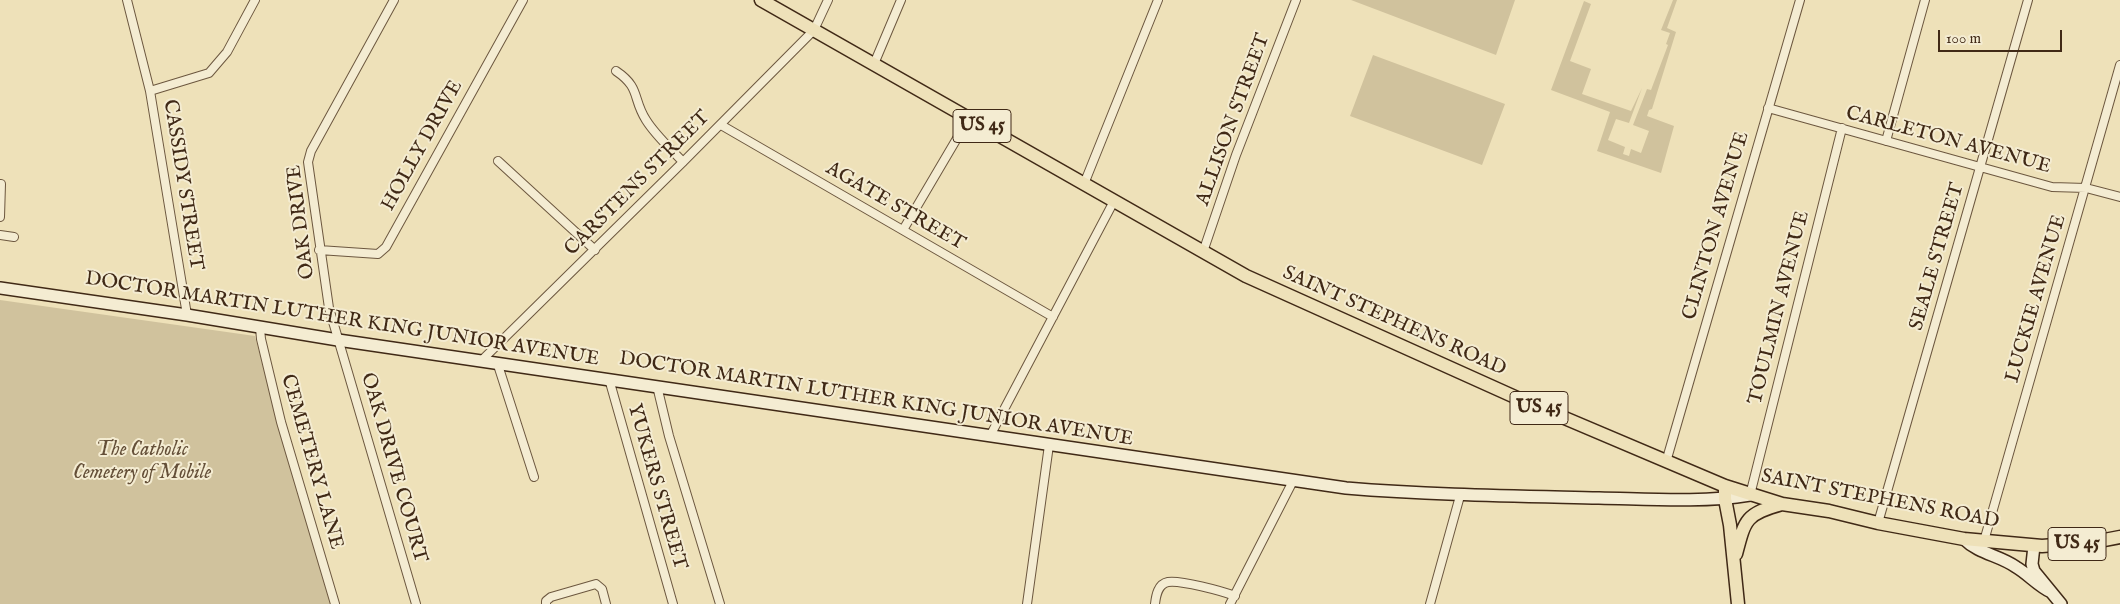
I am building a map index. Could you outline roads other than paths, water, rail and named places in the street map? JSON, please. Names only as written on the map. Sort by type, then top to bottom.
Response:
[{"type":"main road","name":"SAINT STEPHENS ROAD","points":[[761,0],[1246,276],[1421,356],[1666,462],[1725,493],[1750,495],[1782,504],[1829,511],[1878,523],[1964,539],[2034,546],[2094,542],[2120,537]]},
{"type":"main road","name":"DOCTOR MARTIN LUTHER KING JUNIOR AVENUE","points":[[0,288],[187,315],[338,340],[1346,488],[1460,496],[1725,493]]},
{"type":"main road","points":[[1725,493],[1738,604]]},
{"type":"main road","points":[[1734,564],[1741,535],[1750,516],[1759,510],[1782,504]]},
{"type":"main road","points":[[1964,539],[1973,548],[2014,565],[2044,589],[2051,592]]},
{"type":"main road","points":[[2034,546],[2032,564],[2034,571],[2061,604]]},
{"type":"street","name":"CASSIDY STREET","points":[[127,0],[150,90],[187,315]]},
{"type":"street","points":[[150,90],[209,73],[227,52],[255,0]]},
{"type":"street","name":"OAK DRIVE","points":[[338,340],[329,308],[308,169],[311,151],[394,0]]},
{"type":"street","name":"HOLLY DRIVE","points":[[319,250],[378,254],[386,247],[523,0]]},
{"type":"street","name":"CARSTENS STREET","points":[[482,360],[721,125],[814,30],[828,0]]},
{"type":"street","points":[[874,64],[901,0]]},
{"type":"street","points":[[1084,184],[1158,0]]},
{"type":"street","name":"ALLISON STREET","points":[[1203,252],[1236,155],[1296,0]]},
{"type":"street","name":"CLINTON AVENUE","points":[[1666,462],[1800,0]]},
{"type":"street","points":[[1886,141],[1925,0]]},
{"type":"street","name":"SEALE STREET","points":[[1878,523],[2028,0]]},
{"type":"street","name":"LUCKIE AVENUE","points":[[1984,541],[2120,65]]},
{"type":"street","points":[[616,71],[628,79],[646,120],[683,162]]},
{"type":"street","name":"CARLETON AVENUE","points":[[1768,108],[2052,187],[2086,188],[2120,197]]},
{"type":"street","points":[[903,230],[969,118]]},
{"type":"street","name":"AGATE STREET","points":[[721,125],[1053,317]]},
{"type":"street","name":"TOULMIN AVENUE","points":[[1750,495],[1842,128]]},
{"type":"street","points":[[498,162],[595,250]]},
{"type":"street","points":[[0,217],[1,184]]},
{"type":"street","points":[[990,436],[1114,201]]},
{"type":"street","points":[[0,235],[14,237]]},
{"type":"street","name":"CEMETERY LANE","points":[[260,328],[260,339],[281,422],[335,604]]},
{"type":"street","name":"OAK DRIVE COURT","points":[[338,340],[416,604]]},
{"type":"street","points":[[496,362],[534,477]]},
{"type":"street","name":"YUKERS STREET","points":[[609,379],[673,604]]},
{"type":"street","points":[[657,386],[669,436],[720,604]]},
{"type":"street","points":[[1026,604],[1049,445]]},
{"type":"street","points":[[1230,604],[1293,481]]},
{"type":"street","points":[[1430,604],[1460,496]]},
{"type":"street","points":[[1155,604],[1156,593],[1161,586],[1168,582],[1216,589],[1235,596]]},
{"type":"street","points":[[546,603],[551,597],[596,584],[602,589],[606,604]]},
{"type":"park label","name":"The Catholic Cemetery of Mobile","points":[[142,462]]}]
